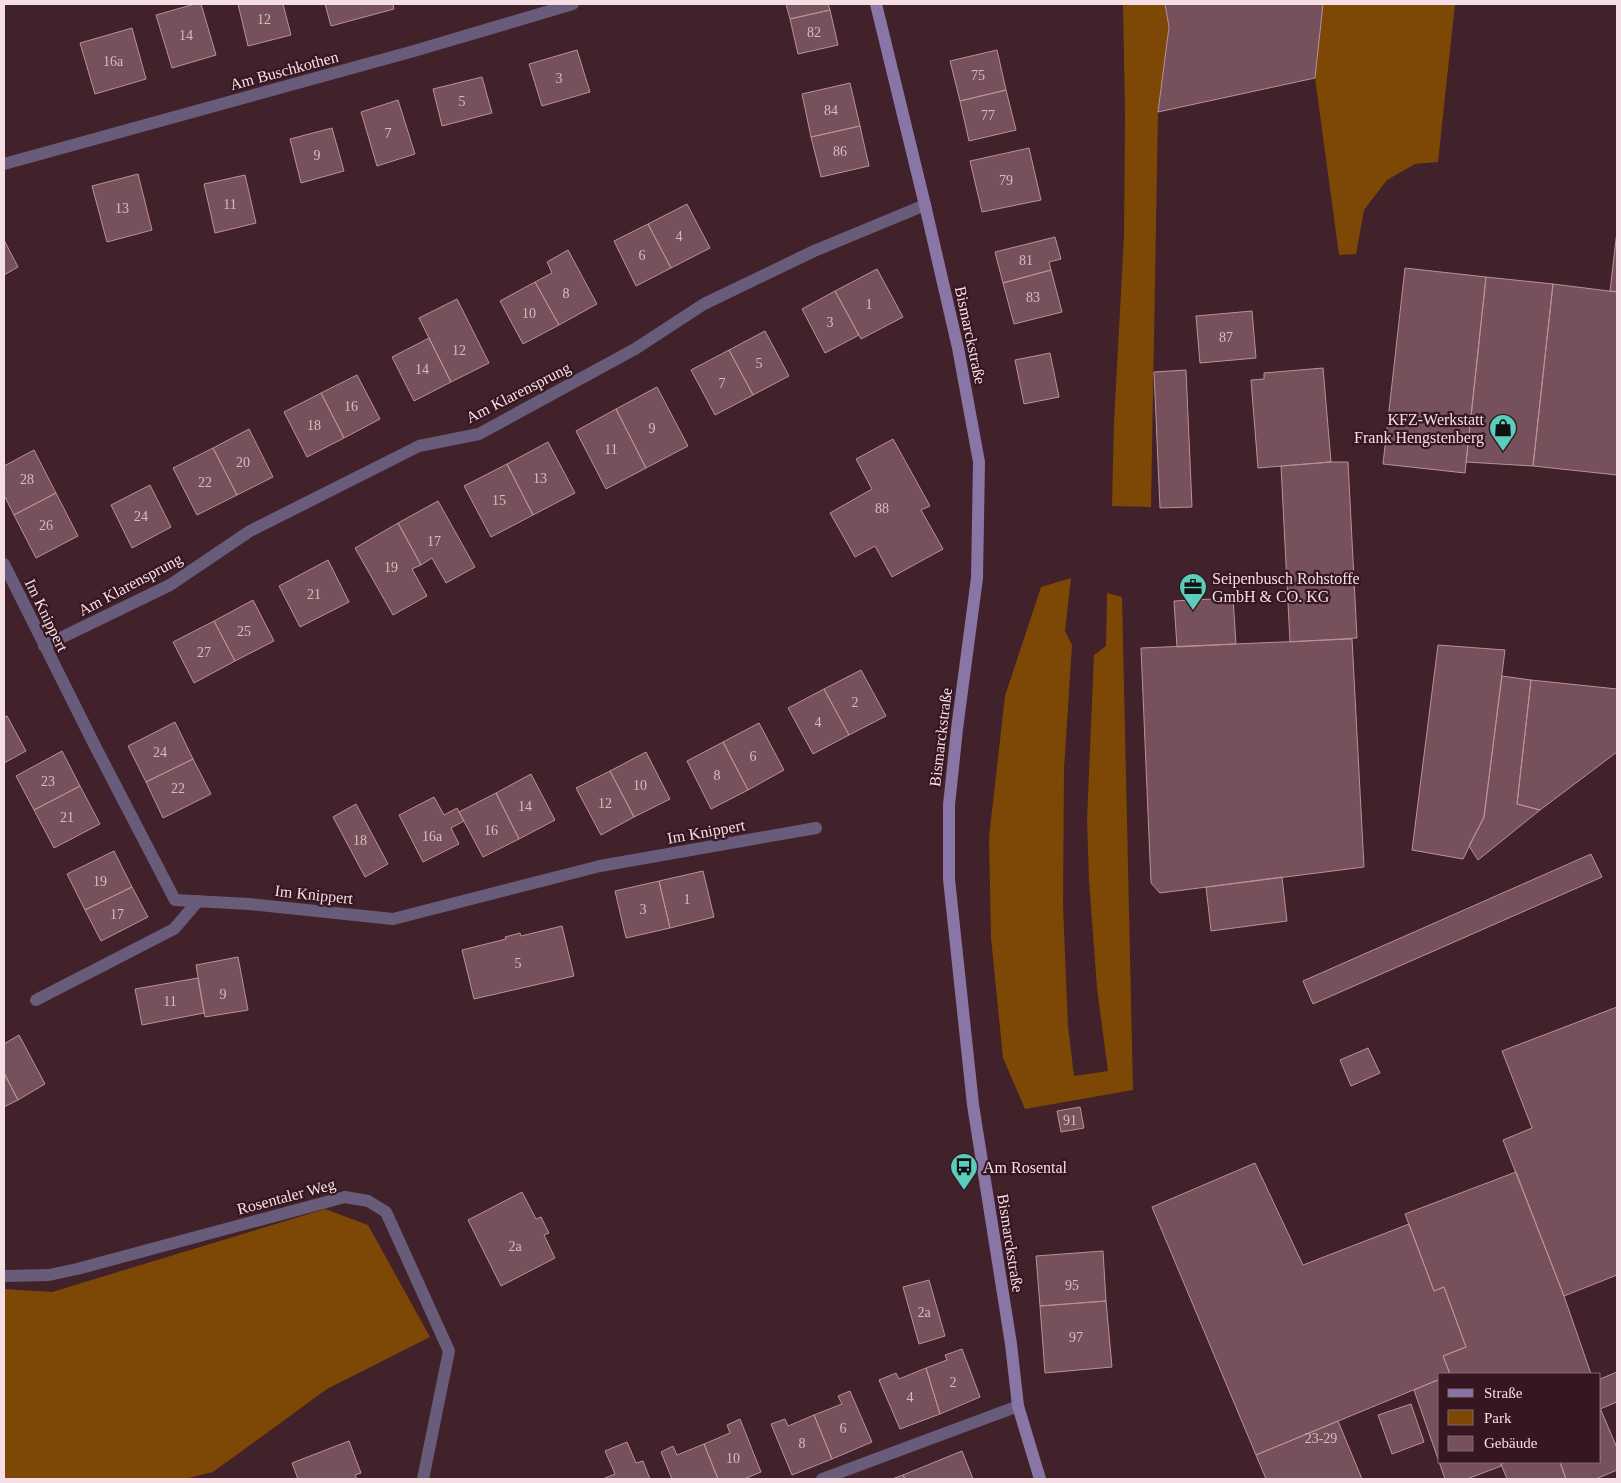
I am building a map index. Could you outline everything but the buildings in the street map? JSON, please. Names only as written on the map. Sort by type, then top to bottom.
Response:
[{"type":"street","name":"Am Buschkothen","points":[[4,164],[414,51],[573,4]]},
{"type":"street","name":"Bismarckstraße","points":[[876,4],[958,348],[979,462],[977,578],[949,805],[949,879],[973,1105],[1011,1344],[1018,1406],[1040,1479]]},
{"type":"street","name":"Am Klarensprung","points":[[44,646],[170,585],[250,531],[392,459],[419,446],[479,434],[635,349],[704,304],[814,251],[925,205]]},
{"type":"street","name":"Im Knippert","points":[[4,564],[44,646],[175,900],[249,904],[393,919],[600,866],[816,828]]},
{"type":"street","points":[[36,1000],[174,929],[198,901]]},
{"type":"street","name":"Rosentaler Weg","points":[[4,1276],[48,1274],[77,1269],[345,1197],[368,1200],[386,1212],[449,1351],[423,1479]]},
{"type":"street","points":[[822,1479],[1018,1406]]},
{"type":"green space","points":[[1123,4],[1165,4],[1169,27],[1158,112],[1151,507],[1112,506],[1114,421],[1124,237],[1125,114]]},
{"type":"green space","points":[[1323,4],[1455,4],[1438,162],[1415,164],[1387,180],[1364,210],[1356,254],[1339,255],[1315,78]]},
{"type":"green space","points":[[1071,578],[1065,631],[1072,645],[1064,769],[1063,906],[1068,1026],[1074,1076],[1108,1071],[1097,988],[1089,881],[1087,820],[1094,655],[1106,646],[1107,593],[1122,597],[1133,1090],[1025,1109],[1003,1058],[991,938],[989,837],[1005,696],[1041,587]]},
{"type":"green space","points":[[325,1209],[368,1225],[430,1337],[327,1389],[213,1472],[185,1479],[4,1479],[4,1289],[52,1292]]},
{"type":"place","name":"KFZ-Werkstatt Frank Hengstenberg","points":[[1503,452]]},
{"type":"place","name":"Seipenbusch Rohstoffe GmbH & CO. KG","points":[[1193,611]]},
{"type":"place","name":"Am Rosental","points":[[964,1191]]}]
